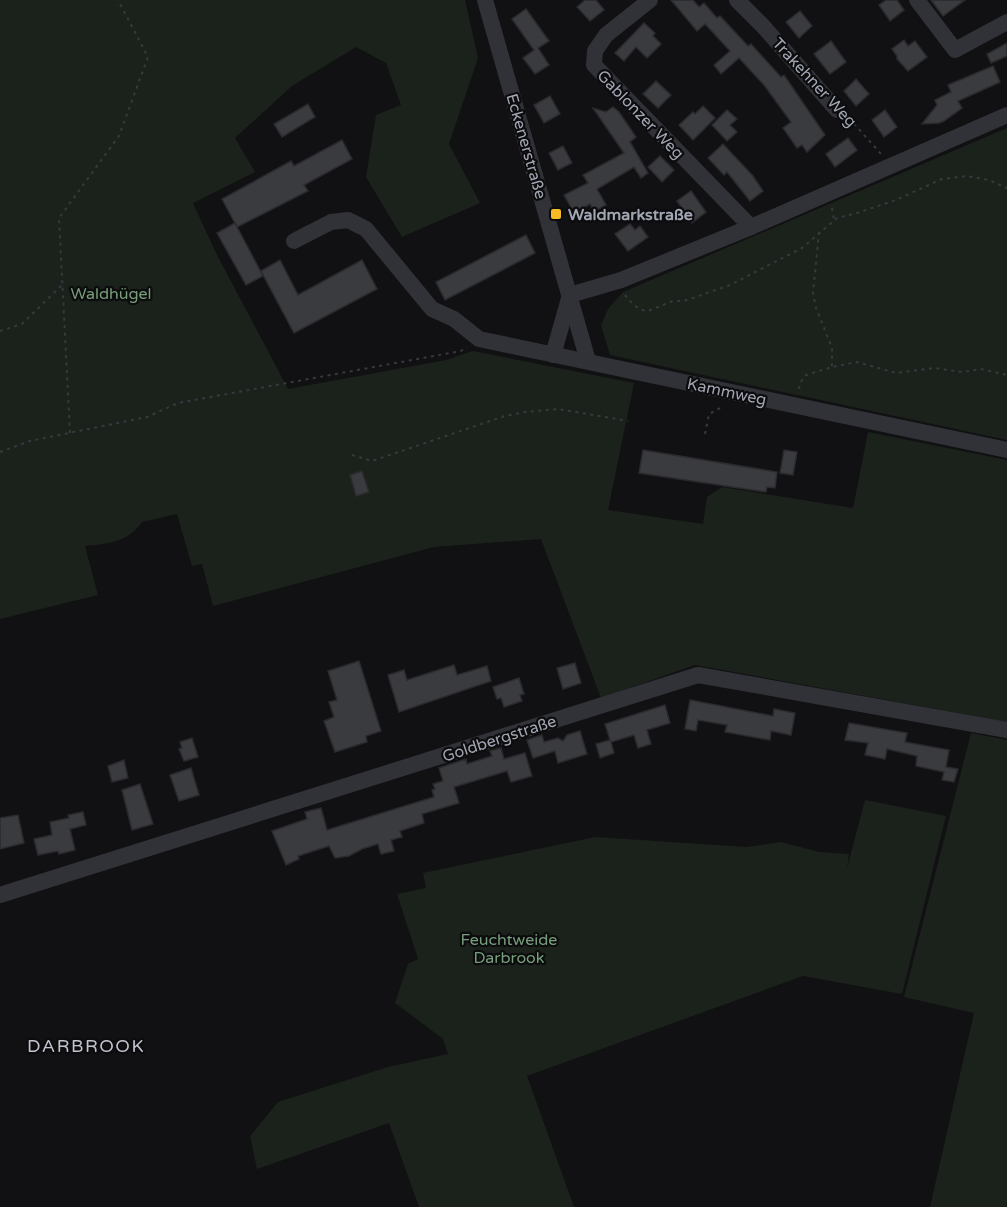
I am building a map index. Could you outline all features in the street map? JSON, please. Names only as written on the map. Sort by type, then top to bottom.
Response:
[{"type":"street","name":"Eckenerstraße","points":[[485,0],[588,361]]},
{"type":"street","name":"Gablonzer Weg","points":[[650,0],[606,35],[595,51],[594,65],[751,227]]},
{"type":"street","name":"Trakehner Weg","points":[[737,0],[837,110]]},
{"type":"street","points":[[917,0],[955,50],[1007,22]]},
{"type":"street","points":[[553,355],[570,295],[615,282],[751,227],[1007,115]]},
{"type":"street","name":"Kammweg","points":[[294,241],[331,222],[348,220],[357,224],[366,229],[382,246],[432,309],[454,319],[479,339],[1007,450]]},
{"type":"street","name":"Goldbergstraße","points":[[0,896],[698,675],[1007,730]]},
{"type":"path","points":[[70,433],[59,218],[119,136],[148,57],[118,0]]},
{"type":"path","name":"Trakehner Weg","points":[[837,110],[853,122],[890,166]]},
{"type":"path","points":[[615,282],[634,305],[648,311],[673,301],[684,301],[730,285],[802,248],[837,218],[896,200],[942,179],[967,176],[989,180],[1007,188]]},
{"type":"path","points":[[819,232],[813,292],[816,308],[832,348],[832,367]]},
{"type":"path","points":[[0,331],[22,324],[63,284]]},
{"type":"path","points":[[0,453],[30,441],[147,417],[178,402],[461,351],[479,339]]},
{"type":"path","points":[[797,406],[800,383],[806,375],[856,362],[896,373],[934,368],[962,372],[981,369],[1007,375]]},
{"type":"path","points":[[705,435],[710,414],[722,407],[723,403]]},
{"type":"path","points":[[352,456],[372,461],[505,416],[541,410],[576,412],[628,421]]},
{"type":"green space","name":"Waldhügel","points":[[0,0],[465,0],[478,58],[449,144],[480,203],[402,237],[366,177],[376,115],[401,105],[386,63],[356,47],[292,86],[235,138],[255,172],[193,203],[216,253],[288,389],[446,360],[473,351],[634,383],[608,510],[703,524],[707,497],[722,487],[853,508],[868,432],[1007,460],[1007,722],[695,665],[601,698],[541,539],[434,547],[213,606],[202,564],[192,566],[177,514],[142,522],[131,534],[117,541],[85,546],[98,595],[0,619]]},
{"type":"green space","points":[[1007,128],[1007,440],[610,355],[601,325],[608,309],[623,292]]},
{"type":"green space","points":[[971,733],[1007,740],[1007,1207],[930,1207],[974,1013],[904,997]]},
{"type":"green space","name":"Feuchtweide Darbrook","points":[[865,800],[946,816],[902,994],[803,976],[527,1076],[574,1207],[419,1207],[389,1123],[257,1169],[250,1136],[278,1102],[388,1067],[448,1054],[443,1039],[395,1003],[408,964],[418,959],[397,894],[426,888],[423,873],[595,837],[747,847],[781,842],[819,852],[849,854],[847,868]]},
{"type":"building","points":[[585,0],[596,0],[604,10],[590,21],[577,7]]},
{"type":"building","points":[[671,0],[693,0],[699,7],[704,3],[717,18],[720,16],[748,46],[751,44],[781,77],[784,75],[825,135],[807,152],[802,145],[797,148],[783,128],[791,122],[764,85],[739,58],[721,74],[714,65],[730,51],[705,24],[697,31]]},
{"type":"building","points":[[886,0],[897,0],[904,10],[890,21],[879,5]]},
{"type":"building","points":[[931,0],[965,0],[943,16]]},
{"type":"building","points":[[526,9],[549,41],[538,48],[549,65],[535,74],[523,58],[534,50],[512,19]]},
{"type":"building","points":[[800,11],[812,26],[799,38],[786,22]]},
{"type":"building","points":[[644,23],[655,33],[653,36],[661,44],[647,58],[636,47],[624,61],[615,53]]},
{"type":"building","points":[[904,40],[908,46],[915,41],[927,57],[908,71],[897,59],[892,49]]},
{"type":"building","points":[[831,41],[846,62],[830,74],[814,54]]},
{"type":"building","points":[[1007,43],[1007,56],[991,63],[987,54]]},
{"type":"building","points":[[993,66],[1000,82],[958,101],[962,108],[944,121],[922,124],[937,105],[935,100],[951,92],[948,85]]},
{"type":"building","points":[[856,79],[869,94],[856,106],[844,91]]},
{"type":"building","points":[[656,81],[671,95],[658,108],[643,94]]},
{"type":"building","points":[[550,96],[560,114],[544,123],[534,105]]},
{"type":"building","points":[[308,104],[315,117],[282,137],[274,124]]},
{"type":"building","points":[[703,106],[715,118],[693,140],[679,125]]},
{"type":"building","points":[[613,107],[636,137],[630,142],[648,173],[641,178],[634,167],[597,189],[606,205],[594,212],[590,204],[574,213],[564,195],[588,183],[583,175],[624,153],[593,108],[606,112]]},
{"type":"building","points":[[727,110],[737,119],[730,125],[737,132],[727,141],[712,125]]},
{"type":"building","points":[[885,110],[897,127],[884,137],[872,120]]},
{"type":"building","points":[[848,138],[857,150],[835,167],[826,154]]},
{"type":"building","points":[[342,140],[352,159],[304,185],[308,191],[237,227],[222,199],[291,161],[294,166]]},
{"type":"building","points":[[723,144],[753,176],[763,191],[750,201],[727,172],[724,175],[708,158]]},
{"type":"building","points":[[563,146],[572,163],[558,170],[549,153]]},
{"type":"building","points":[[660,156],[674,170],[662,182],[648,167]]},
{"type":"building","points":[[691,191],[706,212],[692,223],[677,201]]},
{"type":"building","points":[[235,223],[263,276],[246,285],[217,233]]},
{"type":"building","points":[[630,224],[635,230],[640,226],[648,237],[628,251],[615,234]]},
{"type":"building","points":[[526,235],[535,253],[445,300],[436,282]]},
{"type":"building","points":[[280,260],[298,295],[362,260],[377,289],[294,333],[261,271]]},
{"type":"building","points":[[643,450],[777,472],[775,488],[767,487],[766,492],[639,473]]},
{"type":"building","points":[[784,450],[797,452],[793,475],[780,473]]},
{"type":"building","points":[[362,471],[369,492],[356,496],[350,475]]},
{"type":"building","points":[[359,661],[381,731],[366,736],[367,742],[335,752],[324,721],[334,717],[329,702],[337,700],[328,671]]},
{"type":"building","points":[[575,663],[581,683],[563,689],[557,668]]},
{"type":"building","points":[[454,665],[457,675],[487,666],[491,681],[399,712],[388,675],[404,670],[407,680]]},
{"type":"building","points":[[519,678],[524,694],[520,695],[522,701],[504,707],[501,698],[497,699],[493,687]]},
{"type":"building","points":[[690,700],[773,716],[774,709],[795,713],[791,735],[771,731],[770,740],[725,732],[727,725],[698,720],[696,731],[685,729]]},
{"type":"building","points":[[665,705],[670,723],[647,730],[651,744],[638,748],[634,735],[611,742],[614,753],[600,758],[596,744],[610,740],[605,724]]},
{"type":"building","points":[[849,723],[907,733],[905,742],[949,750],[946,767],[958,769],[954,782],[942,780],[944,772],[916,766],[917,756],[887,749],[885,759],[865,755],[868,743],[845,740]]},
{"type":"building","points":[[580,731],[587,754],[558,763],[555,751],[533,758],[527,740],[542,735],[544,742],[558,738],[563,741],[567,735]]},
{"type":"building","points":[[192,738],[198,757],[184,761],[179,749],[182,748],[180,742]]},
{"type":"building","points":[[501,748],[504,759],[525,753],[532,776],[511,782],[507,771],[454,787],[459,803],[422,814],[424,823],[400,831],[402,837],[391,840],[394,851],[381,854],[378,844],[349,856],[335,858],[329,846],[298,856],[299,859],[286,865],[272,831],[307,819],[305,812],[321,808],[327,830],[434,797],[433,784],[443,781],[439,768],[466,759],[467,764],[492,756],[490,751]]},
{"type":"building","points":[[124,760],[128,778],[112,782],[108,766]]},
{"type":"building","points":[[191,768],[199,795],[179,801],[170,775]]},
{"type":"building","points":[[140,784],[153,824],[132,830],[122,790]]},
{"type":"building","points":[[83,812],[86,825],[70,829],[75,850],[59,854],[58,851],[38,855],[34,839],[52,835],[50,822]]},
{"type":"building","points":[[18,815],[24,843],[0,849],[0,818]]},
{"type":"place","name":"Waldmarkstraße","points":[[556,214]]},
{"type":"district","name":"DARBROOK","points":[[86,1046]]}]
